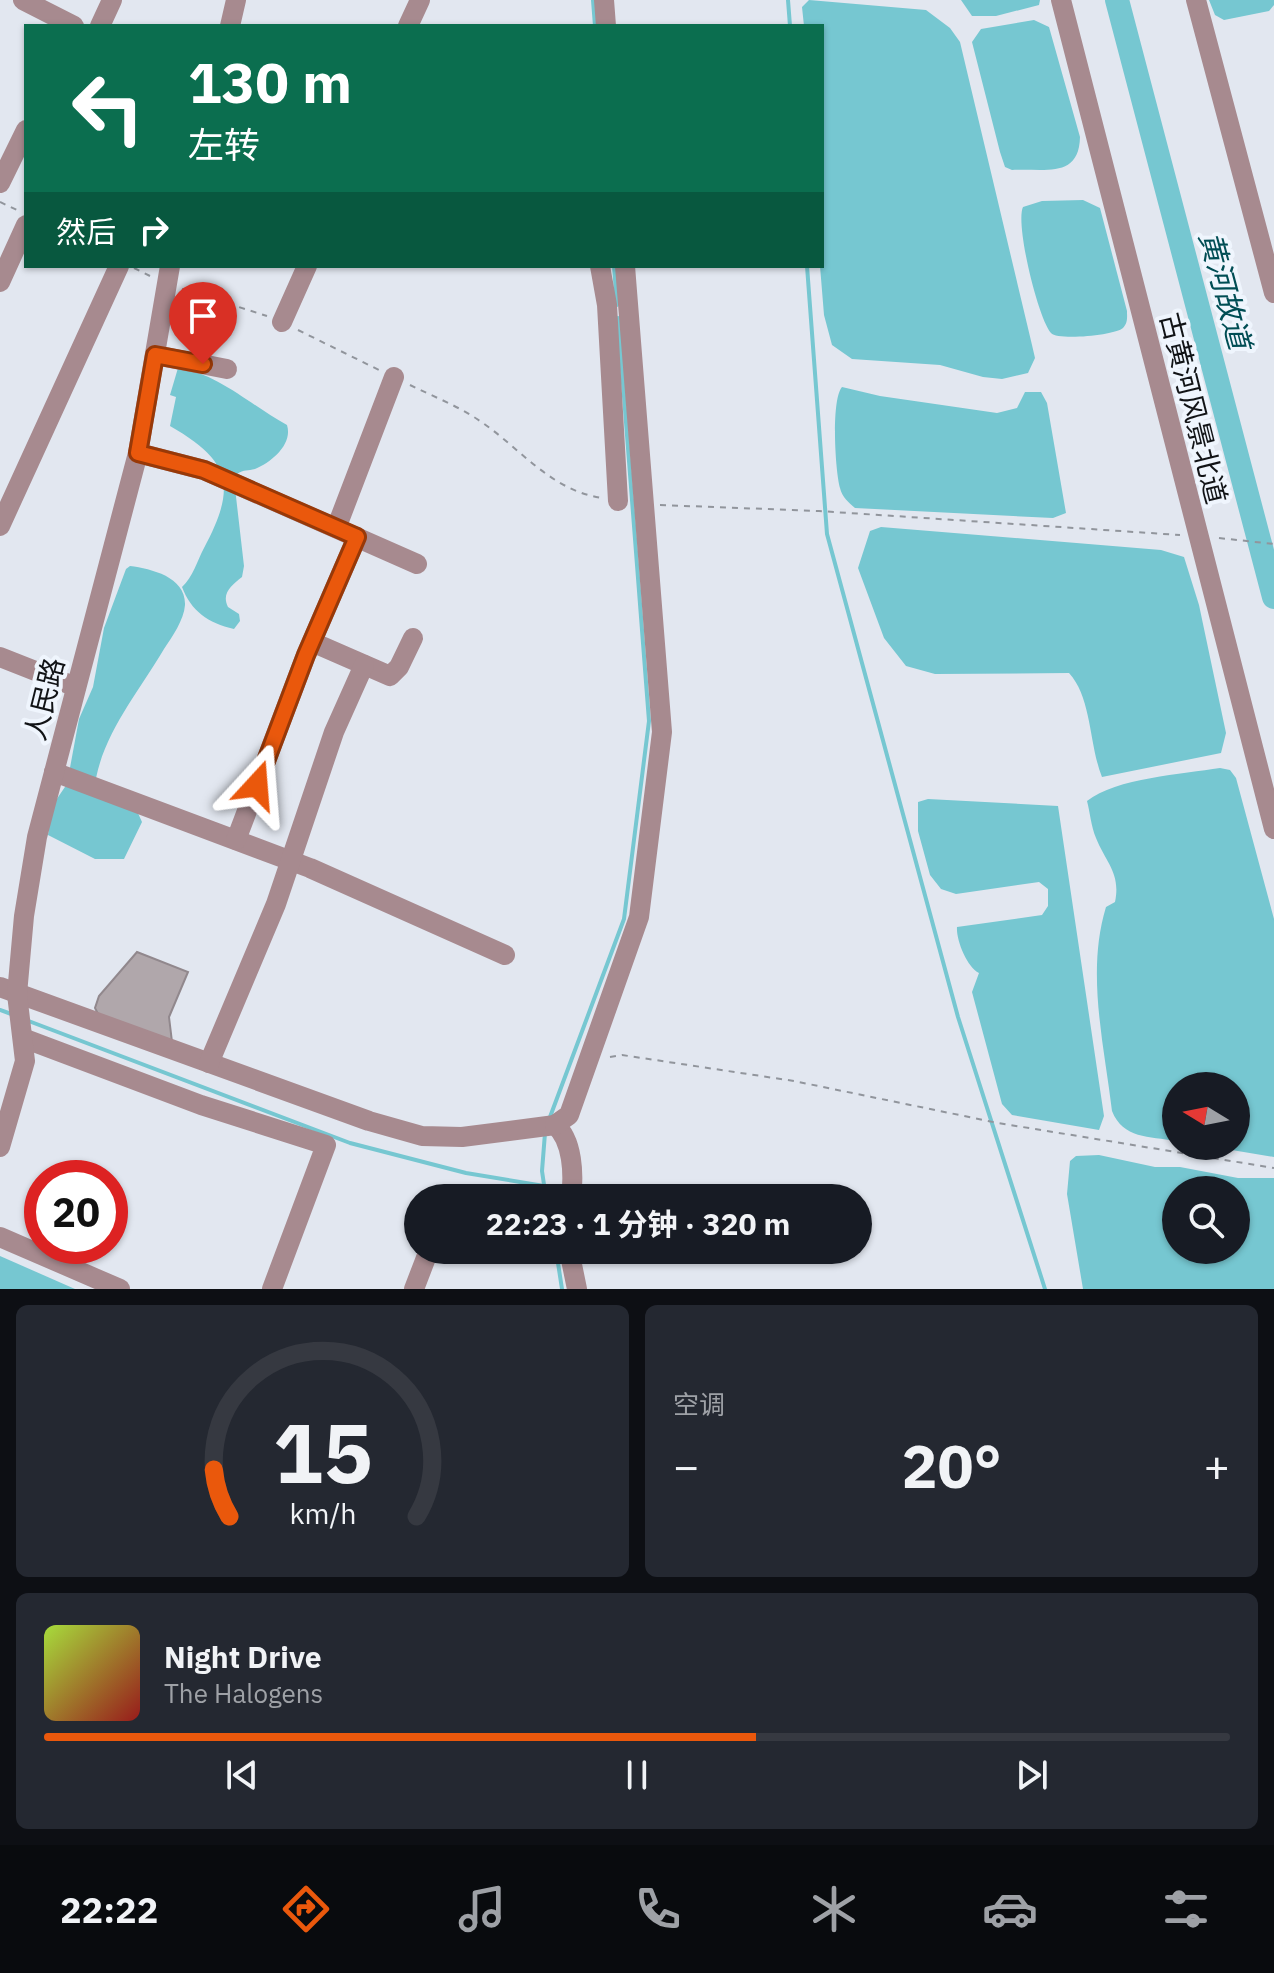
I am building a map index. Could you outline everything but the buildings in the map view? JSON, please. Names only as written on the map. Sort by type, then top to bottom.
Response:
[{"type":"street","points":[[23,0],[70,24]]},
{"type":"street","points":[[101,24],[112,0]]},
{"type":"street","points":[[230,24],[236,0]]},
{"type":"street","points":[[409,24],[420,0]]},
{"type":"street","points":[[604,0],[606,24]]},
{"type":"street","name":"古黄河风景北道","points":[[1061,0],[1204,537],[1274,829]]},
{"type":"street","points":[[1196,0],[1274,293]]},
{"type":"street","points":[[0,183],[24,134]]},
{"type":"street","points":[[0,282],[24,229]]},
{"type":"street","points":[[0,526],[118,268]]},
{"type":"street","name":"人民路","points":[[0,1147],[25,1061],[16,1011],[37,837],[138,453],[170,268]]},
{"type":"street","points":[[282,322],[306,268]]},
{"type":"street","points":[[600,268],[607,305],[618,501]]},
{"type":"street","points":[[16,1011],[209,1063],[369,1121],[422,1136],[462,1137],[550,1125],[569,1115],[639,917],[662,732],[625,268]]},
{"type":"street","points":[[155,355],[227,369]]},
{"type":"street","points":[[337,526],[394,377]]},
{"type":"street","points":[[138,453],[204,470],[337,526],[417,564]]},
{"type":"street","points":[[236,840],[312,642],[357,537]]},
{"type":"street","points":[[312,642],[390,676],[399,667],[413,638]]},
{"type":"street","points":[[0,657],[76,687]]},
{"type":"street","points":[[209,1063],[291,861],[334,732],[364,665]]},
{"type":"street","points":[[54,772],[291,861],[505,955]]},
{"type":"street","points":[[16,1011],[201,1105],[326,1145],[272,1289]]},
{"type":"street","points":[[550,1125],[565,1133],[573,1184]]},
{"type":"street","points":[[0,1237],[120,1289]]},
{"type":"street","points":[[414,1289],[424,1264]]},
{"type":"street","points":[[572,1264],[577,1289]]},
{"type":"path","points":[[0,202],[24,214]]},
{"type":"path","points":[[644,504],[819,511],[1274,544]]},
{"type":"path","points":[[589,1060],[622,1055],[794,1081],[998,1123],[1274,1168]]},
{"type":"water","points":[[809,0],[926,10],[950,28],[960,42],[1035,358],[1028,373],[1002,379],[940,365],[852,359],[832,345],[824,315],[820,268],[824,268],[824,24],[804,24],[802,7]]},
{"type":"water","points":[[961,0],[1040,0],[1039,5],[996,16],[972,16]]},
{"type":"water","points":[[1209,0],[1274,0],[1274,5],[1269,11],[1224,20],[1215,15]]},
{"type":"water","points":[[1034,20],[1049,27],[1080,137],[1074,160],[1067,165],[1048,170],[1012,170],[1005,167],[1000,152],[972,42],[981,29]]},
{"type":"water","points":[[1083,200],[1100,208],[1127,311],[1126,322],[1123,328],[1110,333],[1075,337],[1056,335],[1046,324],[1029,271],[1022,232],[1023,207],[1042,201]]},
{"type":"water","points":[[178,368],[221,383],[287,425],[287,439],[274,457],[255,469],[237,474],[235,488],[244,566],[242,577],[229,590],[226,598],[228,607],[239,614],[240,621],[234,629],[202,615],[190,603],[182,587],[192,574],[215,526],[224,491],[222,477],[206,451],[170,426],[176,397],[170,395]]},
{"type":"water","points":[[842,387],[880,396],[997,413],[1017,408],[1025,392],[1041,392],[1047,403],[1066,513],[1053,518],[855,508],[846,500],[838,479],[835,420]]},
{"type":"water","points":[[881,527],[1161,550],[1184,557],[1199,605],[1226,733],[1221,753],[1102,777],[1082,695],[1069,673],[935,674],[906,666],[884,638],[858,568],[870,531]]},
{"type":"water","points":[[130,566],[157,572],[174,581],[184,595],[185,605],[177,628],[111,735],[97,772],[94,792],[137,811],[142,822],[124,859],[95,859],[48,835],[52,806],[67,784],[79,719],[93,687],[104,628],[126,569]]},
{"type":"water","points":[[1220,768],[1230,770],[1236,778],[1274,919],[1274,1157],[1250,1153],[1250,1072],[1162,1072],[1162,1139],[1130,1131],[1123,1127],[1112,1111],[1098,1008],[1097,957],[1106,907],[1115,902],[1116,883],[1094,833],[1087,801],[1115,787]]},
{"type":"water","points":[[928,799],[1058,806],[1104,1116],[1099,1130],[1012,1115],[1002,1104],[972,992],[979,973],[963,953],[957,927],[1042,915],[1048,906],[1048,889],[1039,882],[956,894],[941,889],[930,875],[918,831],[918,802]]},
{"type":"water","points":[[1099,1155],[1155,1167],[1180,1167],[1227,1176],[1162,1176],[1162,1264],[1250,1264],[1250,1178],[1274,1178],[1274,1289],[1083,1289],[1067,1194],[1070,1161],[1076,1156]]},
{"type":"water","points":[[0,1256],[75,1289],[0,1289]]},
{"type":"waterway","points":[[593,0],[595,24]]},
{"type":"waterway","points":[[788,0],[790,24]]},
{"type":"waterway","name":"黄河故道","points":[[1117,0],[1274,597]]},
{"type":"waterway","points":[[614,268],[617,305]]},
{"type":"waterway","points":[[807,268],[827,534],[958,1017],[1045,1289]]},
{"type":"waterway","points":[[550,1117],[624,919],[649,721],[618,318]]},
{"type":"waterway","points":[[0,1010],[14,1015]]},
{"type":"waterway","points":[[26,1020],[350,1143],[466,1173],[532,1184]]},
{"type":"waterway","points":[[544,1184],[545,1133]]},
{"type":"waterway","points":[[558,1264],[562,1289]]},
{"type":"route","points":[[203,364],[155,355],[138,453],[171,459],[204,470],[357,537],[306,655],[257,785]]}]
